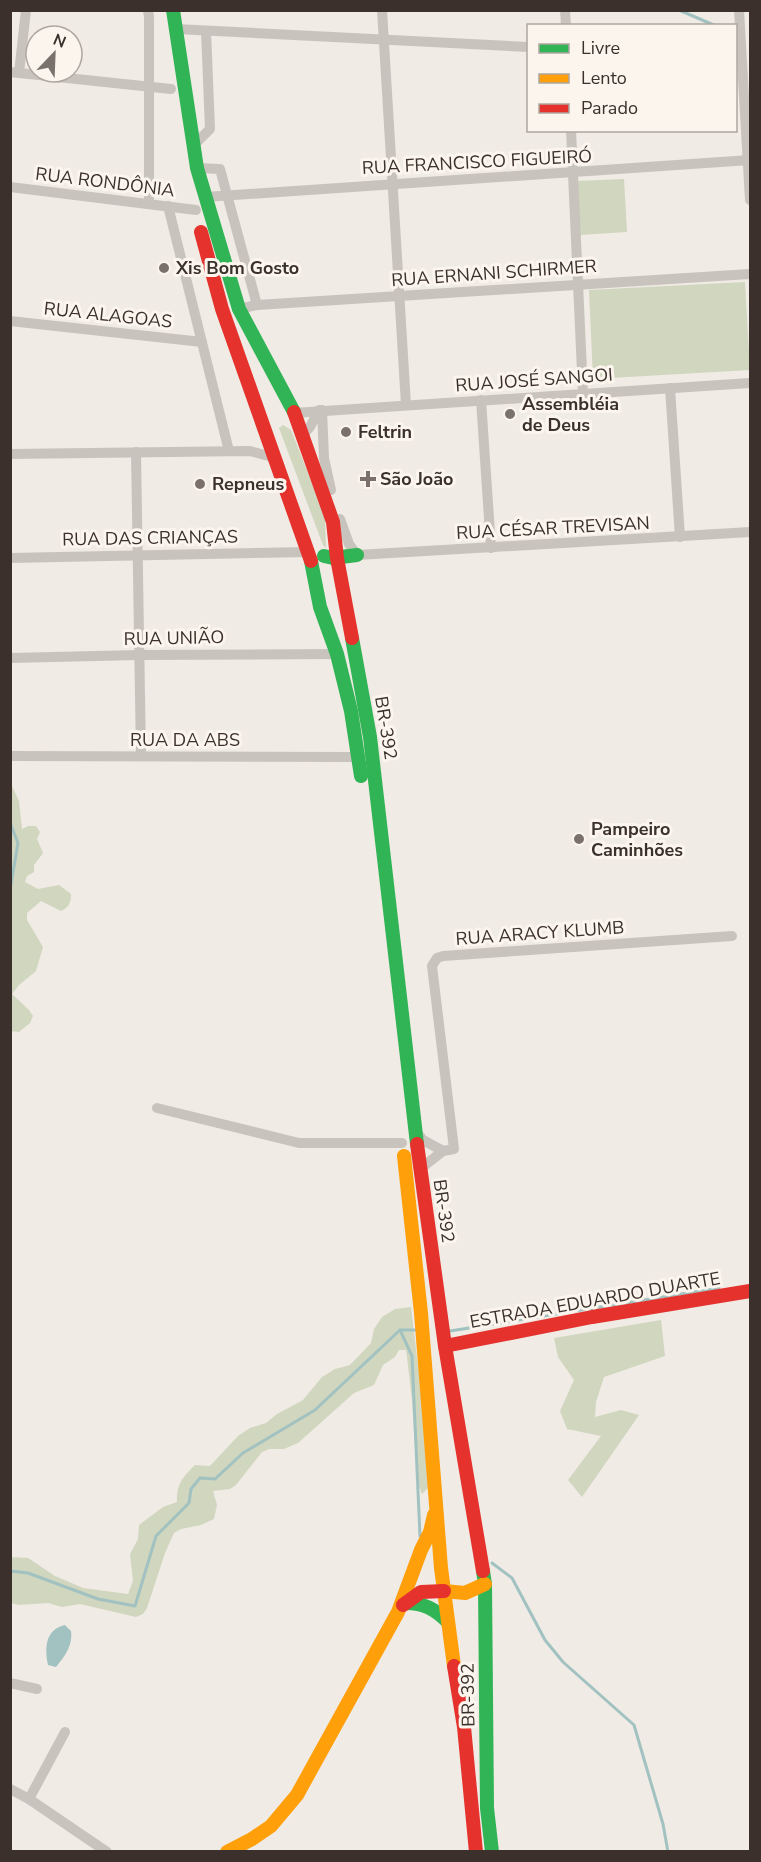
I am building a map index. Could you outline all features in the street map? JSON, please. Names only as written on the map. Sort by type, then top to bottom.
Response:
[{"type":"main road","points":[[161,10],[171,95]]},
{"type":"main road","name":"BR-392","points":[[173,10],[197,168],[239,309],[280,421],[278,462],[342,577],[373,759],[436,1509],[444,1591],[464,1727],[476,1851]]},
{"type":"main road","name":"BR-392","points":[[176,121],[222,309],[280,421],[302,436],[333,522],[336,543],[330,553],[320,607],[337,654],[351,711],[373,855],[399,1110]]},
{"type":"main road","points":[[330,553],[336,543]]},
{"type":"main road","name":"BR-392","points":[[406,1136],[420,1169],[445,1346],[484,1584],[487,1808],[492,1851]]},
{"type":"main road","name":"ESTRADA EDUARDO DUARTE","points":[[445,1346],[581,1319],[750,1291]]},
{"type":"main road","points":[[434,1474],[449,1463],[458,1464],[466,1469]]},
{"type":"main road","points":[[227,1851],[252,1839],[271,1826],[297,1795],[403,1605],[421,1550],[430,1532],[436,1509]]},
{"type":"main road","points":[[403,1605],[417,1592],[426,1589],[452,1594],[468,1593],[484,1584]]},
{"type":"main road","points":[[403,1605],[422,1603],[433,1608],[448,1622]]},
{"type":"street","points":[[26,10],[15,72],[150,87],[171,95]]},
{"type":"street","points":[[148,10],[150,87],[148,203]]},
{"type":"street","points":[[382,10],[406,405]]},
{"type":"street","points":[[739,10],[750,200]]},
{"type":"street","points":[[176,29],[527,46]]},
{"type":"street","points":[[193,146],[210,129],[206,31]]},
{"type":"street","points":[[571,132],[584,393]]},
{"type":"street","name":"RUA FRANCISCO FIGUEIRÓ","points":[[205,197],[749,160]]},
{"type":"street","points":[[197,168],[220,169],[257,305]]},
{"type":"street","name":"RUA RONDÔNIA","points":[[10,187],[196,210]]},
{"type":"street","points":[[168,206],[229,451]]},
{"type":"street","name":"RUA ERNANI SCHIRMER","points":[[239,309],[257,305],[399,295],[750,274]]},
{"type":"street","name":"RUA ALAGOAS","points":[[10,321],[202,342]]},
{"type":"street","name":"RUA JOSÉ SANGOI","points":[[280,421],[320,410],[750,383]]},
{"type":"street","points":[[670,388],[680,537]]},
{"type":"street","points":[[481,400],[491,548]]},
{"type":"street","points":[[302,436],[320,410]]},
{"type":"street","points":[[320,410],[324,458],[332,496],[349,544],[330,553]]},
{"type":"street","points":[[250,451],[280,421]]},
{"type":"street","points":[[10,454],[250,451],[275,458],[278,462]]},
{"type":"street","points":[[135,452],[141,756]]},
{"type":"street","name":"RUA CÉSAR TREVISAN","points":[[330,553],[491,548],[750,532]]},
{"type":"street","name":"RUA DAS CRIANÇAS","points":[[10,558],[291,551],[330,553]]},
{"type":"street","name":"RUA UNIÃO","points":[[10,658],[337,654]]},
{"type":"street","name":"RUA DA ABS","points":[[10,756],[358,757]]},
{"type":"street","name":"RUA ARACY KLUMB","points":[[449,1150],[432,966],[437,958],[732,936]]},
{"type":"street","points":[[157,1108],[299,1143],[406,1136],[449,1150]]},
{"type":"street","points":[[420,1169],[449,1150]]},
{"type":"street","points":[[10,1683],[37,1689]]},
{"type":"street","points":[[29,1799],[65,1732]]},
{"type":"street","points":[[10,1788],[107,1851]]},
{"type":"green space","points":[[624,179],[627,232],[580,235],[576,181]]},
{"type":"green space","points":[[745,282],[750,370],[593,379],[589,290]]},
{"type":"green space","points":[[283,425],[291,430],[325,516],[326,548],[279,428]]},
{"type":"green space","points":[[10,782],[19,801],[22,829],[36,826],[40,832],[37,839],[43,853],[34,865],[34,872],[27,876],[25,882],[38,889],[59,885],[71,894],[69,904],[61,911],[41,901],[27,913],[27,920],[43,947],[36,971],[12,994],[33,1016],[30,1023],[19,1032],[10,1031]]},
{"type":"green space","points":[[411,1307],[432,1484],[422,1494],[417,1481],[406,1350],[399,1350],[395,1357],[383,1365],[374,1385],[354,1393],[298,1443],[284,1449],[269,1449],[262,1452],[236,1485],[230,1489],[213,1491],[217,1505],[214,1519],[174,1533],[143,1614],[136,1617],[80,1604],[62,1607],[48,1603],[19,1605],[11,1603],[10,1557],[28,1558],[55,1576],[83,1588],[128,1594],[133,1581],[130,1554],[138,1539],[139,1525],[163,1507],[177,1502],[179,1486],[191,1469],[195,1465],[210,1466],[238,1436],[250,1428],[266,1423],[277,1414],[303,1400],[322,1377],[335,1369],[350,1365],[371,1343],[374,1329],[382,1317],[395,1309]]},
{"type":"green space","points":[[661,1320],[665,1356],[604,1377],[596,1402],[595,1417],[621,1410],[639,1415],[582,1497],[568,1480],[601,1436],[567,1429],[560,1411],[574,1380],[558,1357],[554,1338]]},
{"type":"water","points":[[65,1625],[71,1631],[68,1650],[56,1667],[48,1665],[46,1652],[50,1635],[54,1630]]},
{"type":"waterway","points":[[679,10],[711,24]]},
{"type":"waterway","points":[[10,823],[18,843],[10,890]]},
{"type":"waterway","points":[[450,1331],[719,1288]]},
{"type":"waterway","points":[[400,1330],[412,1356],[420,1536]]},
{"type":"waterway","points":[[10,1571],[28,1573],[98,1599],[135,1606],[156,1536],[189,1503],[191,1489],[200,1478],[215,1479],[243,1453],[315,1410],[400,1330],[416,1330]]},
{"type":"waterway","points":[[492,1563],[512,1578],[545,1640],[563,1662],[634,1725],[663,1824],[668,1852]]},
{"type":"traffic: fast","points":[[173,10],[197,168],[239,309],[294,412]]},
{"type":"traffic: fast","points":[[324,556],[333,558],[357,555]]},
{"type":"traffic: fast","points":[[311,561],[320,607],[337,654],[351,711],[361,776]]},
{"type":"traffic: fast","points":[[352,638],[370,737],[417,1144]]},
{"type":"traffic: fast","points":[[483,1571],[487,1808],[492,1852]]},
{"type":"traffic: fast","points":[[406,1603],[429,1608],[448,1622]]},
{"type":"traffic: slow","points":[[404,1156],[421,1313],[441,1568],[454,1666]]},
{"type":"traffic: slow","points":[[227,1852],[271,1826],[297,1795],[398,1612],[430,1532],[434,1515]]},
{"type":"traffic: slow","points":[[444,1591],[465,1593],[485,1584]]},
{"type":"traffic: jam","points":[[201,232],[222,309],[311,561]]},
{"type":"traffic: jam","points":[[294,412],[333,522],[337,558],[352,638]]},
{"type":"traffic: jam","points":[[417,1144],[445,1346],[483,1571]]},
{"type":"traffic: jam","points":[[445,1346],[592,1317],[750,1291]]},
{"type":"traffic: jam","points":[[403,1605],[421,1592],[444,1591]]},
{"type":"traffic: jam","points":[[454,1666],[464,1727],[476,1852]]},
{"type":"place","name":"Xis Bom Gosto","points":[[164,268]]},
{"type":"place","name":"Assembléia de Deus","points":[[510,414]]},
{"type":"place","name":"Feltrin","points":[[346,432]]},
{"type":"place","name":"São João","points":[[368,479]]},
{"type":"place","name":"Repneus","points":[[200,484]]},
{"type":"place","name":"Pampeiro Caminhões","points":[[579,839]]}]
